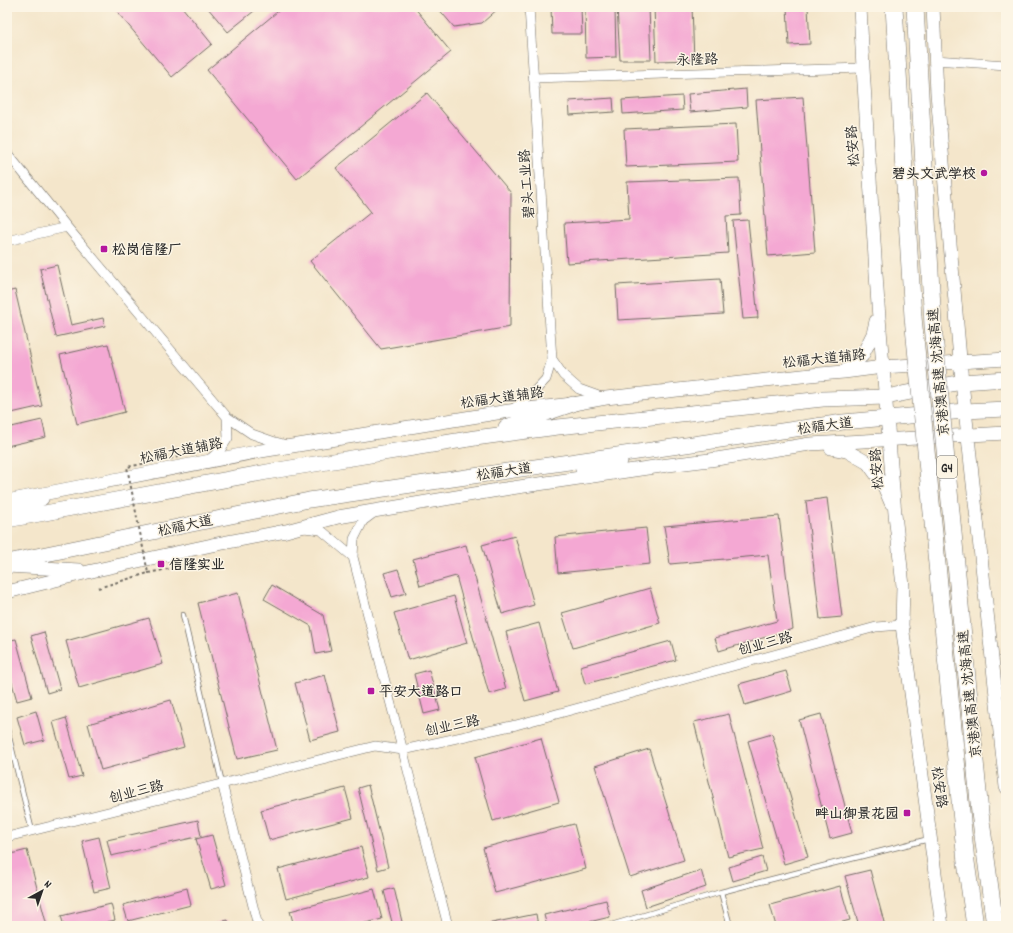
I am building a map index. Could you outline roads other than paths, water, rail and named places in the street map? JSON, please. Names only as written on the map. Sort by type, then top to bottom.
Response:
[{"type":"highway","name":"京港澳高速 沈海高速","points":[[894,7],[913,317],[966,862],[975,926]]},
{"type":"highway","name":"京港澳高速 沈海高速","points":[[915,7],[933,325],[980,812],[995,926]]},
{"type":"main road","name":"松安路","points":[[860,7],[862,68],[878,305],[895,514],[903,586],[902,625],[942,926]]},
{"type":"main road","points":[[933,7],[937,93],[962,382],[1006,787]]},
{"type":"main road","points":[[844,372],[862,356],[873,334],[878,305]]},
{"type":"main road","name":"松福大道辅路","points":[[7,501],[260,451],[508,411],[573,404],[606,398],[820,374],[1006,359]]},
{"type":"main road","name":"松福大道","points":[[7,520],[278,470],[475,438],[558,427],[823,399],[886,397],[962,382],[1006,379]]},
{"type":"main road","points":[[475,438],[573,404]]},
{"type":"main road","name":"松福大道","points":[[7,562],[309,500],[843,422],[965,411],[1006,409]]},
{"type":"main road","points":[[7,592],[92,571],[300,527],[338,517],[498,490],[710,460],[810,444],[1006,433]]},
{"type":"main road","points":[[498,490],[687,444]]},
{"type":"main road","points":[[810,444],[847,451],[868,463],[883,484],[895,514]]},
{"type":"main road","points":[[544,465],[710,460]]},
{"type":"main road","points":[[7,514],[62,490]]},
{"type":"main road","points":[[7,566],[92,571]]},
{"type":"street","name":"碧头工业路","points":[[529,7],[552,359]]},
{"type":"street","points":[[935,60],[1006,65]]},
{"type":"street","name":"永隆路","points":[[533,78],[862,68]]},
{"type":"street","points":[[7,153],[67,227],[227,417],[252,434],[272,442],[292,446]]},
{"type":"street","points":[[7,241],[67,227]]},
{"type":"street","points":[[552,359],[563,375],[580,389],[606,398]]},
{"type":"street","points":[[508,411],[530,396],[546,378],[552,359]]},
{"type":"street","points":[[208,461],[221,450],[228,438],[227,417]]},
{"type":"street","points":[[377,510],[362,521],[354,539],[353,557],[448,926]]},
{"type":"street","points":[[300,527],[321,530],[353,557]]},
{"type":"street","name":"创业三路","points":[[7,837],[375,746],[403,750],[516,725],[876,628],[902,625]]},
{"type":"street","points":[[222,783],[258,926]]},
{"type":"lane","points":[[183,615],[222,783]]},
{"type":"lane","points":[[7,729],[32,831]]},
{"type":"lane","points":[[608,926],[721,892],[930,839]]},
{"type":"lane","points":[[721,892],[730,926]]},
{"type":"place","name":"碧头文武学校","points":[[984,173]]},
{"type":"place","name":"松岗信隆厂","points":[[104,249]]},
{"type":"place","name":"信隆实业","points":[[161,564]]},
{"type":"place","name":"平安大道路口","points":[[371,691]]},
{"type":"place","name":"畔山御景花园","points":[[907,813]]}]
